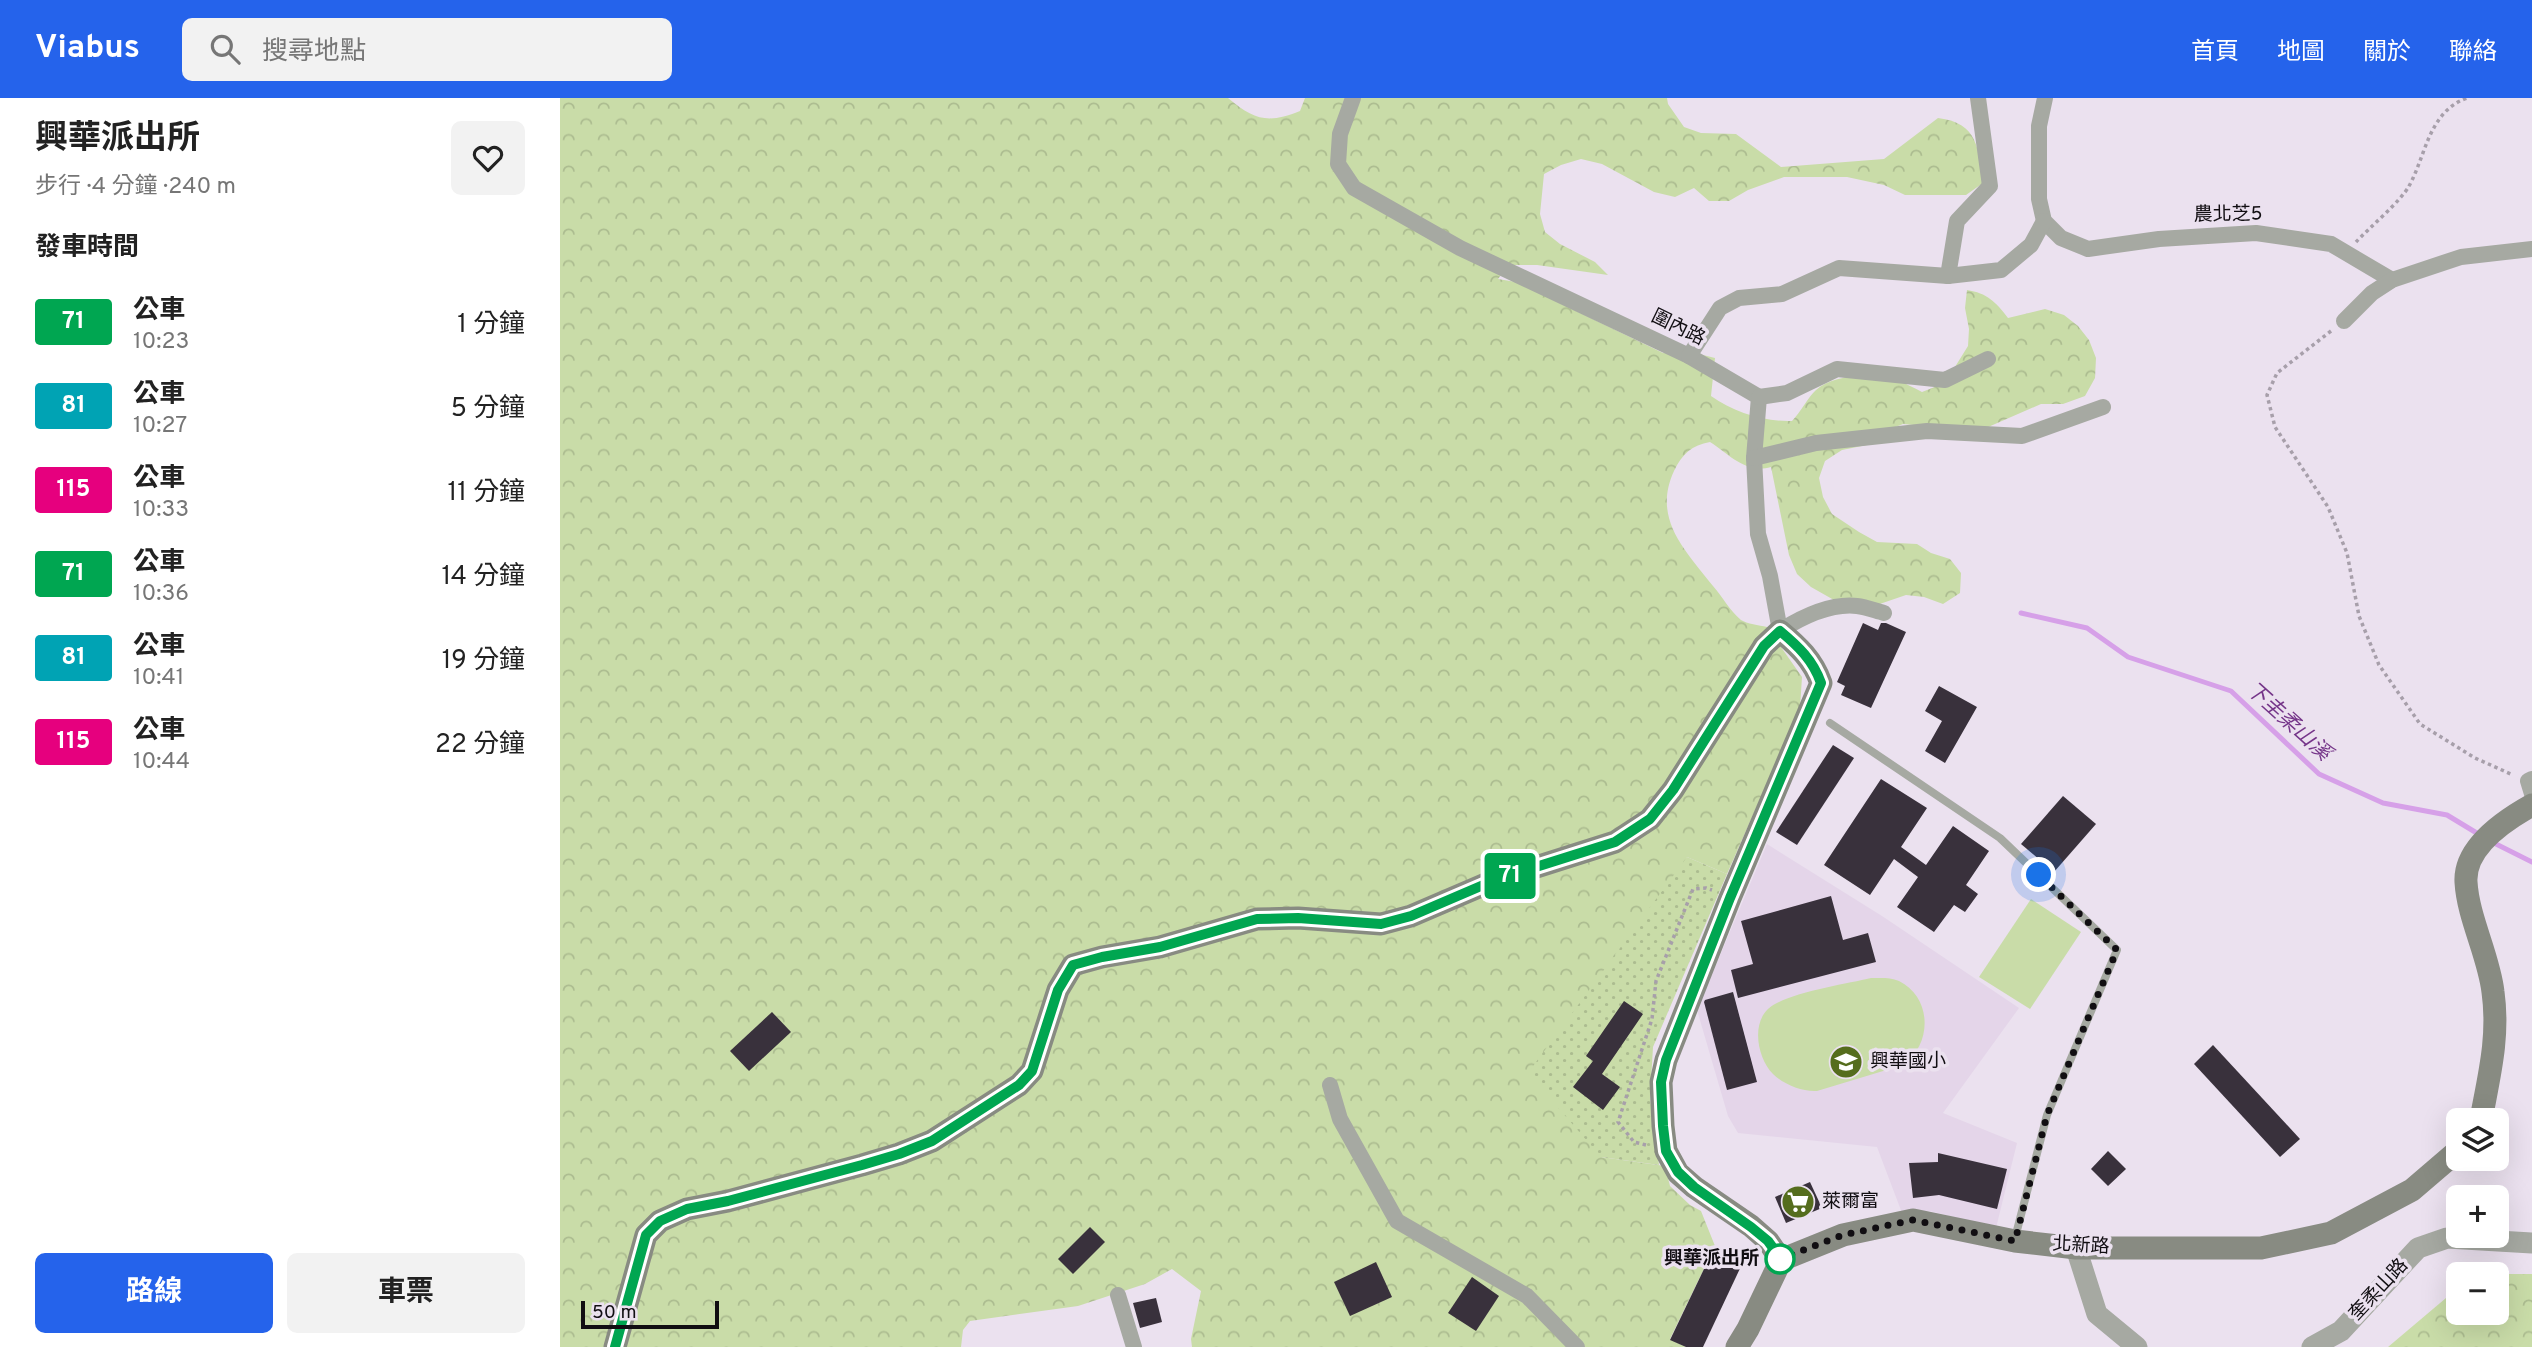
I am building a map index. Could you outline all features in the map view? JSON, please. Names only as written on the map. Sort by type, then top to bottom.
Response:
[{"type":"main road","points":[[615,1347],[646,1235],[660,1221],[687,1209],[728,1201],[862,1165],[932,1141],[1019,1085],[1032,1071],[1058,990],[1073,965],[1160,947],[1257,919],[1298,918],[1381,924],[1411,916],[1495,880],[1615,842],[1650,819],[1673,790],[1764,646],[1780,631],[1800,647],[1815,666],[1821,683],[1730,898],[1666,1060],[1661,1082],[1666,1151],[1678,1172],[1768,1241],[1781,1259],[1737,1347]]},
{"type":"main road","points":[[2483,1108],[2496,1043],[2493,990],[2466,881],[2474,852],[2505,820],[2532,805]]},
{"type":"main road","name":"北新路","points":[[1781,1259],[1843,1235],[1913,1220],[2015,1241],[2076,1248],[2261,1248],[2331,1233],[2412,1190],[2446,1161]]},
{"type":"street","name":"圍內路","points":[[1353,98],[1340,134],[1338,164],[1354,188],[1460,248],[1689,356],[1759,397]]},
{"type":"street","points":[[1948,276],[1957,221],[1990,186],[1978,98]]},
{"type":"street","points":[[1689,356],[1720,309],[1739,298],[1782,294],[1839,268],[1948,276],[2001,270],[2031,245],[2044,221],[2039,199],[2039,126],[2045,98]]},
{"type":"street","name":"農北芝5","points":[[2044,221],[2061,238],[2088,249],[2158,239],[2256,233],[2331,244],[2392,280]]},
{"type":"street","points":[[2344,321],[2372,293],[2392,280],[2461,257],[2532,249]]},
{"type":"street","points":[[1884,613],[1857,606],[1834,608],[1802,617],[1780,631],[1770,576],[1758,534],[1754,458],[1759,397],[1787,393],[1837,369],[1945,380],[1988,359]]},
{"type":"street","points":[[1754,458],[1816,443],[1927,431],[2022,436],[2103,407]]},
{"type":"street","points":[[1330,1085],[1340,1119],[1397,1221],[1527,1296],[1577,1347]]},
{"type":"street","name":"奎柔山路","points":[[2312,1347],[2341,1331],[2418,1248],[2446,1238],[2532,1243]]},
{"type":"street","points":[[2076,1248],[2097,1314],[2137,1347]]},
{"type":"street","points":[[1118,1295],[1134,1347]]},
{"type":"lane","points":[[1830,723],[2000,838],[2117,950],[2047,1115],[2015,1241]]},
{"type":"path","points":[[2345,253],[2409,187],[2426,140],[2452,103],[2467,98]]},
{"type":"path","points":[[2344,321],[2277,373],[2267,395],[2275,427],[2328,507],[2347,553],[2359,616],[2379,665],[2420,724],[2475,758],[2531,785]]},
{"type":"path","points":[[1666,1151],[1634,1142],[1618,1122],[1651,1019],[1656,981],[1693,889],[1706,888],[1730,898]]},
{"type":"shaded area","name":"興華國小","points":[[1767,844],[1882,916],[2019,1008],[1943,1113],[2017,1143],[1996,1228],[1930,1211],[1902,1213],[1877,1147],[1738,1133],[1728,1116],[1697,1010]]},
{"type":"green space","points":[[560,98],[1228,98],[1254,115],[1279,118],[1300,111],[1305,98],[1667,98],[1668,104],[1684,127],[1701,133],[1736,134],[1781,167],[1884,159],[1938,118],[1962,125],[1969,132],[1980,159],[1983,183],[1966,195],[1905,195],[1884,185],[1847,177],[1784,177],[1748,190],[1729,201],[1709,201],[1694,188],[1675,197],[1654,192],[1602,164],[1581,159],[1561,165],[1544,174],[1540,214],[1545,232],[1560,244],[1595,262],[1608,275],[1537,265],[1509,265],[1498,279],[1516,282],[1663,353],[1699,354],[1715,358],[1711,396],[1739,411],[1771,420],[1792,421],[1816,390],[1844,378],[1867,375],[1888,377],[1922,392],[1945,383],[1968,346],[1969,329],[1965,308],[1967,290],[1990,299],[2008,318],[2045,309],[2064,315],[2078,326],[2089,340],[2096,358],[2095,378],[2085,396],[2063,404],[2041,404],[1979,431],[1903,424],[1883,432],[1867,445],[1842,450],[1825,461],[1819,478],[1823,497],[1832,514],[1877,542],[1917,544],[1931,553],[1950,559],[1961,573],[1960,593],[1943,604],[1924,597],[1906,595],[1868,608],[1848,608],[1811,587],[1797,574],[1789,555],[1771,467],[1746,466],[1710,442],[1688,451],[1674,471],[1668,488],[1667,504],[1669,519],[1683,546],[1741,620],[1767,627],[1802,677],[1800,708],[1727,874],[1687,857],[1601,1157],[1665,1166],[1670,1186],[1690,1205],[1701,1211],[1715,1246],[1670,1339],[1686,1347],[1192,1347],[1191,1339],[1201,1291],[1172,1269],[1145,1284],[1078,1306],[970,1321],[963,1330],[961,1347],[560,1347]]},
{"type":"green space","points":[[1687,857],[1727,874],[1653,1047],[1650,1098],[1659,1165],[1601,1157],[1528,1073]]},
{"type":"green space","points":[[2031,899],[2081,932],[2030,1009],[1979,977]]},
{"type":"green space","points":[[1871,978],[1899,981],[1918,998],[1925,1022],[1919,1046],[1913,1056],[1903,1065],[1817,1091],[1793,1087],[1773,1074],[1760,1051],[1758,1033],[1768,1009],[1776,1003],[1801,994]]},
{"type":"green space","points":[[2509,1274],[2532,1274],[2532,1347],[2388,1347],[2446,1298],[2446,1325],[2509,1325]]},
{"type":"building","points":[[1863,623],[1878,630],[1881,623],[1886,623],[1906,632],[1871,708],[1841,695],[1845,686],[1837,682]]},
{"type":"building","points":[[1939,686],[1977,707],[1945,763],[1925,751],[1942,721],[1925,711]]},
{"type":"building","points":[[1833,745],[1854,758],[1797,845],[1776,832]]},
{"type":"building","points":[[1881,779],[1927,808],[1901,847],[1926,865],[1953,826],[1989,851],[1966,885],[1978,894],[1965,912],[1954,905],[1934,932],[1897,907],[1918,877],[1894,859],[1870,895],[1824,865]]},
{"type":"building","points":[[2063,796],[2096,824],[2054,872],[2021,844]]},
{"type":"building","points":[[1831,896],[1843,940],[1868,933],[1876,962],[1738,998],[1731,970],[1753,964],[1741,921]]},
{"type":"building","points":[[1733,992],[1757,1082],[1727,1090],[1704,1002]]},
{"type":"building","points":[[1624,1001],[1643,1014],[1602,1074],[1620,1087],[1603,1110],[1573,1087],[1593,1061],[1586,1056]]},
{"type":"building","points":[[772,1012],[791,1032],[749,1071],[730,1051]]},
{"type":"building","points":[[2213,1045],[2300,1139],[2280,1157],[2194,1064]]},
{"type":"building","points":[[2108,1151],[2126,1169],[2108,1186],[2091,1169]]},
{"type":"building","points":[[1938,1153],[2007,1169],[1997,1209],[1939,1195],[1913,1198],[1909,1163],[1938,1162]]},
{"type":"building","name":"萊爾富","points":[[1810,1182],[1822,1208],[1786,1223],[1775,1197]]},
{"type":"building","points":[[1090,1227],[1105,1242],[1073,1274],[1058,1259]]},
{"type":"building","name":"興華派出所","points":[[1715,1246],[1744,1260],[1703,1347],[1686,1347],[1670,1340]]},
{"type":"building","points":[[1376,1262],[1392,1297],[1350,1316],[1334,1282]]},
{"type":"building","points":[[1472,1277],[1499,1296],[1476,1331],[1448,1313]]},
{"type":"building","points":[[1156,1298],[1162,1322],[1140,1328],[1133,1303]]},
{"type":"waterway","name":"下圭柔山溪","points":[[2021,613],[2087,628],[2128,657],[2231,691],[2319,774],[2383,803],[2447,815],[2480,835]]},
{"type":"waterway","name":"下圭柔山溪","points":[[2492,842],[2532,862]]},
{"type":"bus line","name":"71","points":[[615,1347],[646,1235],[660,1221],[687,1209],[728,1201],[862,1165],[932,1141],[1019,1085],[1032,1071],[1058,990],[1073,965],[1160,947],[1257,919],[1298,918],[1381,924],[1411,916],[1495,880],[1615,842],[1650,819],[1673,790],[1764,646],[1780,631],[1800,647],[1815,666],[1821,683],[1730,898],[1666,1060],[1661,1082],[1666,1151],[1678,1172],[1694,1187],[1768,1241],[1781,1259]]},
{"type":"place","name":"興華國小","points":[[1846,1062]]},
{"type":"place","name":"萊爾富","points":[[1798,1202]]},
{"type":"place","name":"興華派出所","points":[[1780,1259]]},
{"type":"route","points":[[1780,1259],[1843,1235],[1913,1220],[2015,1241],[2047,1115],[2117,950],[2039,875]]}]
